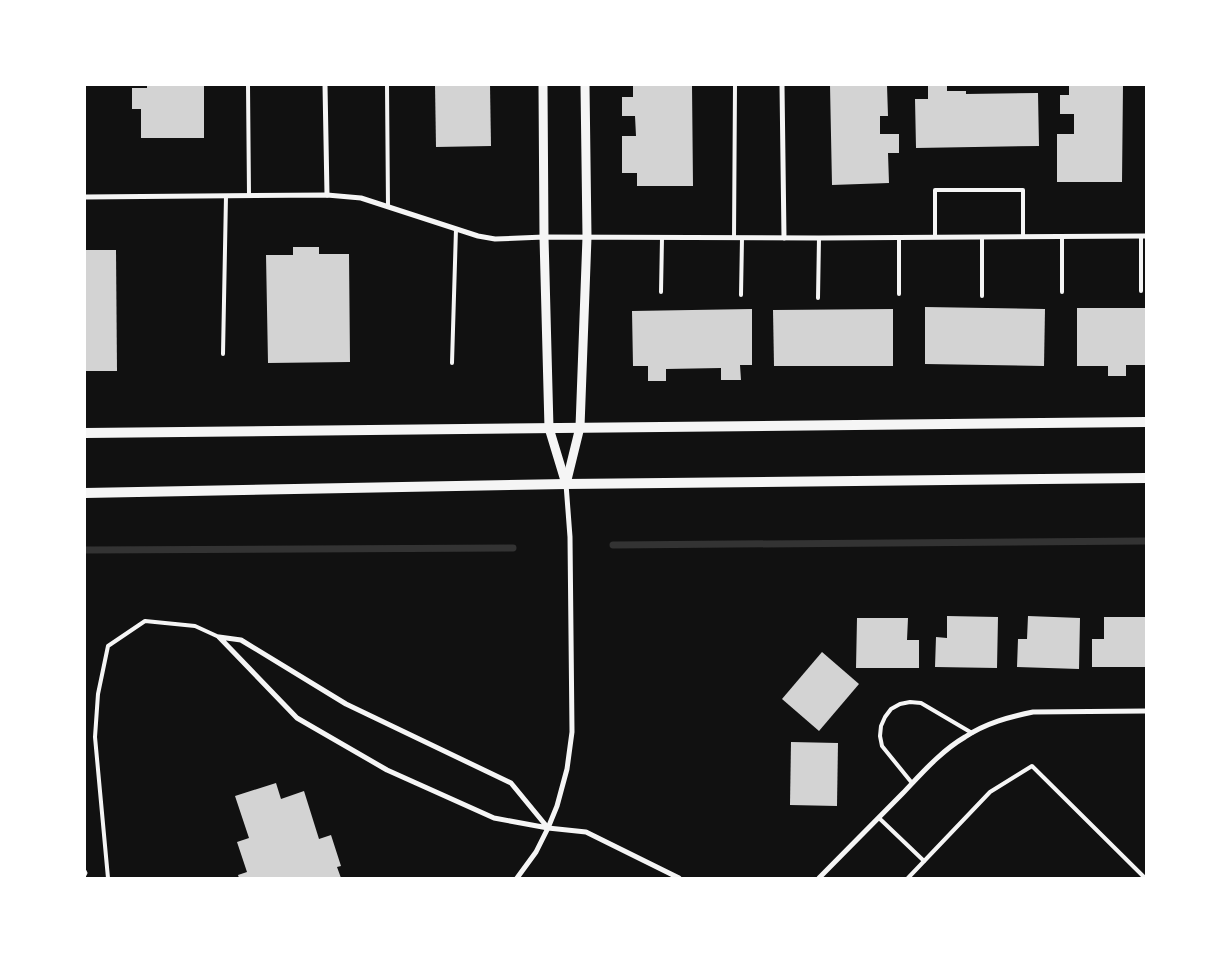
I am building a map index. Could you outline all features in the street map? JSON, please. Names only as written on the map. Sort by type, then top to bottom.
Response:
[{"type":"main road","points":[[85,433],[1146,422]]},
{"type":"main road","points":[[85,493],[566,484],[1146,478]]},
{"type":"street","points":[[325,85],[327,195]]},
{"type":"street","points":[[517,878],[536,852],[557,806],[568,769],[572,732],[570,537],[566,484],[549,428],[544,237],[543,85]]},
{"type":"street","points":[[566,484],[580,427],[586,237],[585,85]]},
{"type":"street","points":[[782,85],[784,238]]},
{"type":"street","points":[[85,197],[327,195],[361,198],[478,236],[495,239],[544,237],[1144,236]]},
{"type":"street","points":[[219,636],[241,640],[346,704],[510,782],[548,828]]},
{"type":"street","points":[[219,636],[297,718],[387,770],[494,818],[548,828],[586,832],[679,878]]},
{"type":"street","points":[[819,878],[935,760],[972,733],[997,721],[1033,712],[1146,711]]},
{"type":"lane","points":[[248,85],[249,195]]},
{"type":"lane","points":[[387,85],[388,207]]},
{"type":"lane","points":[[734,238],[735,85]]},
{"type":"lane","points":[[935,237],[935,190],[1023,190],[1023,237]]},
{"type":"lane","points":[[223,354],[226,196]]},
{"type":"lane","points":[[452,363],[456,229]]},
{"type":"lane","points":[[1141,291],[1144,236]]},
{"type":"lane","points":[[899,237],[899,294]]},
{"type":"lane","points":[[982,237],[982,296]]},
{"type":"lane","points":[[1062,237],[1062,292]]},
{"type":"lane","points":[[662,238],[662,292]]},
{"type":"lane","points":[[741,295],[742,238]]},
{"type":"lane","points":[[818,298],[819,238]]},
{"type":"lane","points":[[108,878],[95,737],[98,694],[108,646],[145,621],[195,626],[219,636]]},
{"type":"lane","points":[[912,783],[882,746],[881,726],[891,709],[900,704],[920,703],[930,707],[972,733]]},
{"type":"lane","points":[[908,878],[990,792],[1032,766],[1145,878]]},
{"type":"lane","points":[[879,818],[924,861]]},
{"type":"path","points":[[85,871],[85,875]]},
{"type":"building","points":[[147,85],[204,85],[204,138],[141,138],[141,109],[132,109],[132,88],[147,88]]},
{"type":"building","points":[[435,85],[490,85],[491,146],[436,147]]},
{"type":"building","points":[[633,85],[692,85],[693,186],[637,186],[637,173],[622,173],[622,136],[636,136],[635,116],[622,116],[622,97],[633,97]]},
{"type":"building","points":[[830,85],[887,85],[888,116],[880,116],[880,134],[899,134],[899,153],[888,153],[889,183],[832,185]]},
{"type":"building","points":[[928,85],[947,85],[947,91],[966,91],[966,94],[1038,93],[1039,146],[916,148],[915,99],[928,99]]},
{"type":"building","points":[[1069,85],[1123,85],[1122,182],[1057,182],[1057,134],[1074,134],[1074,114],[1060,114],[1060,95],[1069,95]]},
{"type":"building","points":[[293,247],[319,247],[319,254],[349,254],[350,362],[268,363],[266,255],[293,255]]},
{"type":"building","points":[[85,250],[116,250],[117,371],[85,371]]},
{"type":"building","points":[[925,307],[1045,309],[1044,366],[925,364]]},
{"type":"building","points":[[1077,308],[1146,308],[1146,365],[1126,365],[1126,376],[1108,376],[1108,366],[1077,366]]},
{"type":"building","points":[[752,309],[752,365],[740,365],[741,380],[721,380],[721,368],[666,369],[666,381],[648,381],[648,366],[633,366],[632,311]]},
{"type":"building","points":[[893,309],[893,366],[774,366],[773,310]]},
{"type":"building","points":[[947,616],[998,617],[997,668],[935,667],[936,637],[947,638]]},
{"type":"building","points":[[1028,616],[1080,618],[1079,669],[1017,667],[1018,639],[1027,639]]},
{"type":"building","points":[[1104,617],[1146,617],[1146,667],[1092,667],[1092,639],[1104,639]]},
{"type":"building","points":[[857,618],[908,618],[907,640],[919,640],[919,668],[856,668]]},
{"type":"building","points":[[822,652],[859,684],[819,731],[782,699]]},
{"type":"building","points":[[791,742],[838,743],[837,806],[790,805]]},
{"type":"building","points":[[276,783],[281,799],[304,791],[319,839],[331,835],[341,866],[337,867],[341,878],[239,878],[238,875],[247,872],[237,842],[249,838],[235,796]]},
{"type":"waterway","points":[[613,545],[1146,541]]},
{"type":"waterway","points":[[85,550],[513,548]]}]
